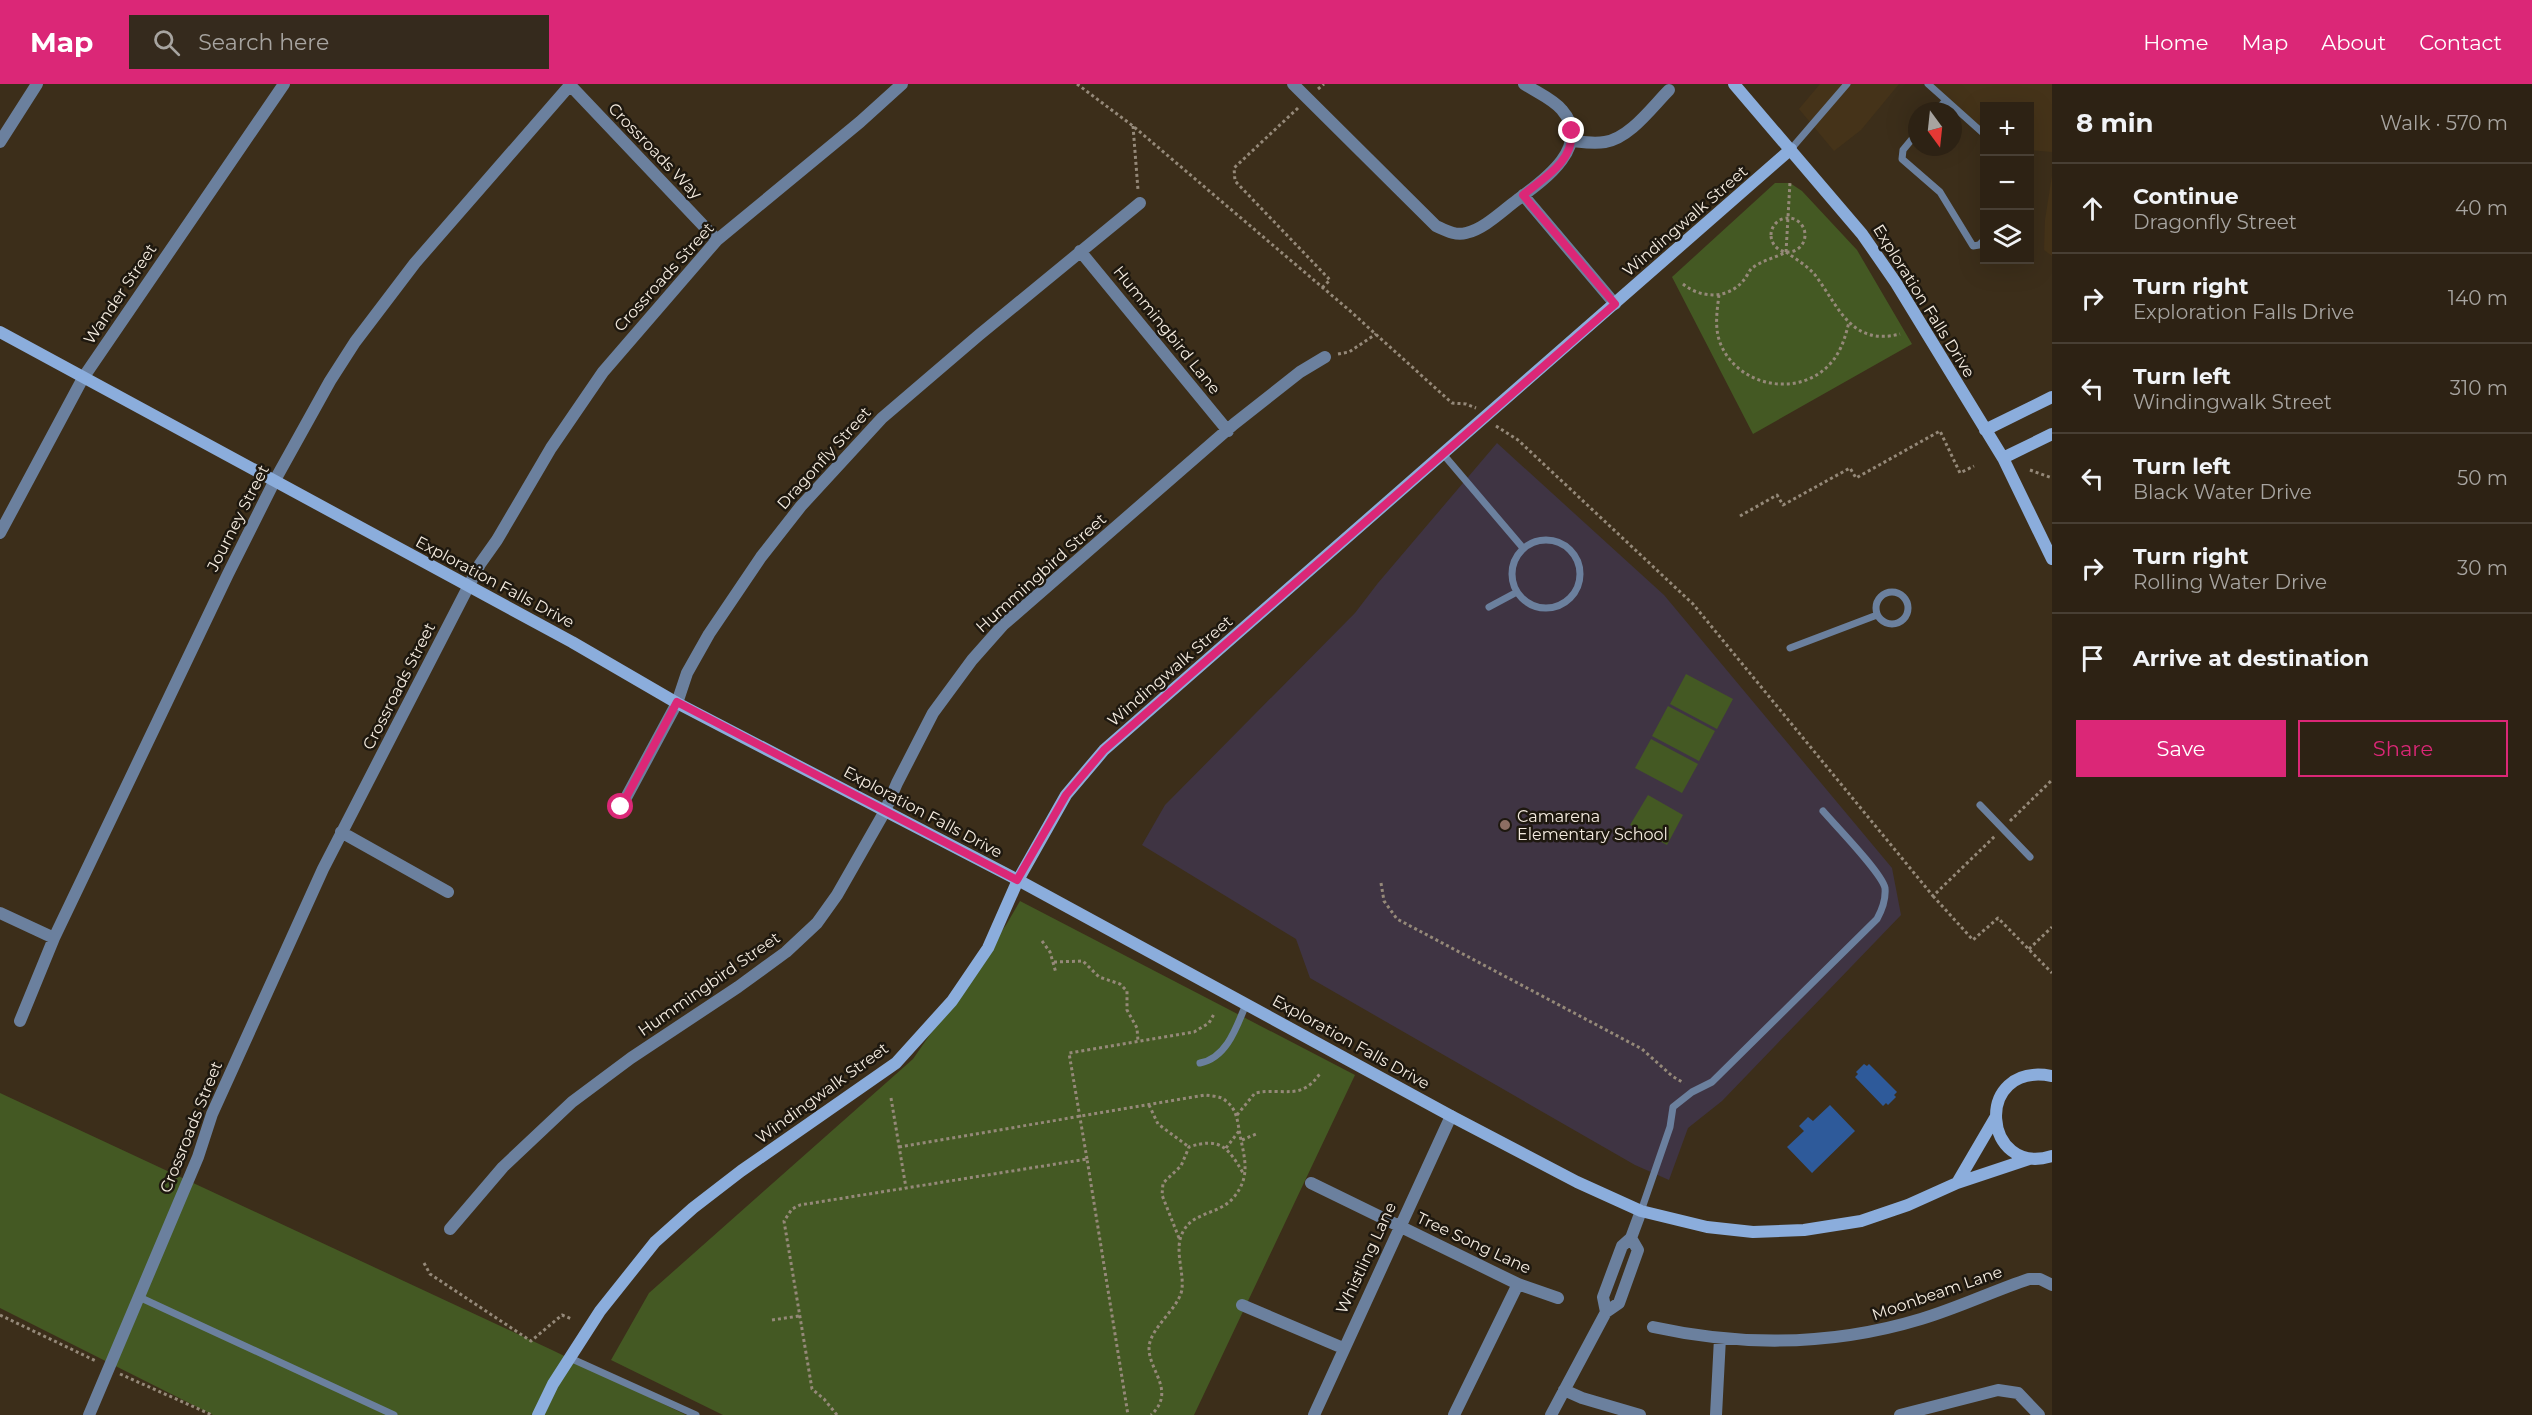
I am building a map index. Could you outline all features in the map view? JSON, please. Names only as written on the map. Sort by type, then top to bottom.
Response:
[{"type":"street","points":[[0,142],[37,84]]},
{"type":"street","name":"Wander Street","points":[[0,533],[83,378],[284,84]]},
{"type":"street","name":"Crossroads Street","points":[[89,1415],[198,1157],[212,1114],[341,832],[435,652],[466,586],[497,540],[551,448],[603,372],[717,240],[860,122],[902,84]]},
{"type":"street","points":[[1293,84],[1436,226],[1454,234],[1466,233],[1523,195],[1562,162],[1572,141],[1567,117],[1560,108],[1524,84]]},
{"type":"street","name":"Exploration Falls Drive","points":[[1734,84],[1862,234],[1882,263],[2003,458],[2052,559]]},
{"type":"street","name":"Crossroads Way","points":[[570,85],[717,240]]},
{"type":"street","name":"Journey Street","points":[[20,1021],[54,938],[275,480],[330,381],[380,308],[415,263],[570,85]]},
{"type":"street","points":[[1572,141],[1605,142],[1617,138],[1634,125],[1669,90]]},
{"type":"street","name":"Windingwalk Street","points":[[537,1415],[552,1384],[600,1311],[655,1242],[693,1208],[741,1171],[896,1063],[952,1001],[988,948],[1017,880],[1066,795],[1104,750],[1791,149]]},
{"type":"street","points":[[1523,195],[1615,304]]},
{"type":"street","name":"Dragonfly Street","points":[[621,807],[677,702],[687,673],[734,596],[790,519],[882,418],[1140,203]]},
{"type":"street","name":"Hummingbird Lane","points":[[1080,251],[1228,431]]},
{"type":"street","name":"Exploration Falls Drive","points":[[0,332],[572,642],[677,702],[1017,880],[1451,1116],[1577,1182],[1641,1211],[1707,1227],[1753,1232],[1804,1230],[1861,1221],[1908,1206],[1958,1182],[2029,1159],[2049,1160]]},
{"type":"street","name":"Hummingbird Street","points":[[450,1229],[503,1167],[572,1102],[786,952],[817,923],[837,895],[885,811],[933,713],[972,660],[1004,625],[1228,431],[1300,372],[1325,357]]},
{"type":"street","points":[[1985,430],[2052,397]]},
{"type":"street","points":[[2003,458],[2052,434]]},
{"type":"street","points":[[341,832],[448,891]]},
{"type":"street","points":[[0,913],[54,938]]},
{"type":"street","points":[[2029,1159],[2016,1153],[2005,1144],[1997,1132],[1996,1104],[2002,1092],[2012,1082],[2052,1067]]},
{"type":"street","points":[[2038,1073],[2052,1076]]},
{"type":"street","name":"Whistling Lane","points":[[1314,1415],[1451,1116]]},
{"type":"street","points":[[1958,1182],[1995,1118]]},
{"type":"street","name":"Tree Song Lane","points":[[1311,1183],[1518,1284],[1558,1298]]},
{"type":"street","points":[[1551,1415],[1606,1312],[1619,1303],[1638,1250],[1631,1238],[1641,1211]]},
{"type":"street","name":"Moonbeam Lane","points":[[1653,1327],[1720,1338],[1796,1342],[1870,1333],[1923,1318],[2029,1279],[2040,1280],[2052,1285]]},
{"type":"street","points":[[1454,1415],[1518,1284]]},
{"type":"street","points":[[1242,1305],[1343,1348]]},
{"type":"street","points":[[1716,1415],[1720,1338]]},
{"type":"street","points":[[1564,1390],[1582,1398],[1640,1415]]},
{"type":"street","points":[[1900,1415],[1998,1390],[2018,1393],[2039,1415]]},
{"type":"lane","points":[[1791,149],[1847,84]]},
{"type":"lane","points":[[1928,84],[1980,130]]},
{"type":"lane","points":[[1908,144],[1903,150],[1902,159],[1940,192],[1973,246],[1980,244]]},
{"type":"lane","points":[[1443,454],[1523,548]]},
{"type":"lane","points":[[1545,539],[1562,544],[1576,556],[1580,567],[1580,579],[1569,599],[1559,606],[1535,607],[1517,592],[1511,574],[1517,555],[1523,548],[1545,539]]},
{"type":"lane","points":[[1489,607],[1517,592]]},
{"type":"lane","points":[[1887,593],[1898,593],[1906,600],[1908,611],[1899,623],[1884,623],[1877,615],[1876,604],[1887,593]]},
{"type":"lane","points":[[1790,648],[1877,615]]},
{"type":"lane","points":[[1980,805],[2030,857]]},
{"type":"lane","points":[[1641,1211],[1670,1127],[1673,1107],[1692,1092],[1712,1082],[1876,919],[1883,908],[1885,887],[1823,811]]},
{"type":"lane","points":[[1200,1064],[1208,1062],[1219,1054],[1232,1035],[1246,1004]]},
{"type":"lane","points":[[139,1297],[394,1415]]},
{"type":"lane","points":[[570,1358],[696,1415]]},
{"type":"path","points":[[1077,84],[1133,126],[1376,334],[1452,403],[1466,404],[1479,409]]},
{"type":"path","points":[[1322,288],[1330,280],[1235,181],[1234,168],[1324,84]]},
{"type":"path","points":[[1133,126],[1140,203]]},
{"type":"path","points":[[1786,252],[1790,182]]},
{"type":"path","points":[[1683,284],[1693,292],[1719,295],[1742,282],[1750,270],[1760,264],[1786,252],[1796,250],[1804,242],[1805,236],[1802,226],[1789,218],[1777,221],[1773,225],[1770,237],[1775,247],[1786,252],[1808,268],[1818,279],[1838,312],[1849,322],[1875,336],[1888,337],[1900,334]]},
{"type":"path","points":[[1719,295],[1716,323],[1721,345],[1733,363],[1750,376],[1770,384],[1792,384],[1812,378],[1830,365],[1842,347],[1849,322]]},
{"type":"path","points":[[1325,357],[1349,352],[1376,334]]},
{"type":"path","points":[[1496,426],[1518,440],[1693,604],[1933,896],[1973,940],[1998,918],[2052,973]]},
{"type":"path","points":[[1740,516],[1777,495],[1783,505],[1850,468],[1856,478],[1940,431],[1960,473],[1974,466]]},
{"type":"path","points":[[2030,470],[2052,478]]},
{"type":"path","points":[[1933,896],[2052,780]]},
{"type":"path","points":[[1381,884],[1384,902],[1397,919],[1642,1049],[1672,1076],[1684,1083]]},
{"type":"path","points":[[2029,949],[2052,927]]},
{"type":"path","points":[[1042,941],[1050,951],[1056,973]]},
{"type":"path","points":[[1054,962],[1083,961],[1099,977],[1120,984],[1126,991],[1127,1010],[1137,1028],[1138,1041]]},
{"type":"path","points":[[1128,1415],[1069,1053],[1194,1032],[1209,1023],[1214,1014]]},
{"type":"path","points":[[1237,1115],[1255,1093],[1269,1090],[1290,1092],[1304,1089],[1313,1084],[1321,1072]]},
{"type":"path","points":[[899,1147],[1205,1095],[1216,1096],[1226,1100],[1237,1115],[1246,1160],[1242,1185],[1233,1199],[1221,1208],[1195,1219],[1184,1229],[1180,1240]]},
{"type":"path","points":[[891,1098],[906,1188]]},
{"type":"path","points":[[1149,1105],[1158,1124],[1189,1147]]},
{"type":"path","points":[[1226,1148],[1239,1131]]},
{"type":"path","points":[[1242,1140],[1256,1134]]},
{"type":"path","points":[[1151,1415],[1157,1409],[1162,1394],[1160,1379],[1148,1351],[1156,1326],[1182,1291],[1180,1240],[1162,1196],[1163,1183],[1180,1166],[1189,1147],[1201,1143],[1217,1143],[1226,1148],[1244,1174]]},
{"type":"path","points":[[837,1415],[812,1389],[784,1221],[792,1209],[800,1205],[1087,1159]]},
{"type":"path","points":[[424,1263],[430,1274],[531,1341],[562,1315],[572,1320]]},
{"type":"path","points":[[772,1320],[799,1316]]},
{"type":"shaded area","points":[[1820,84],[1899,84],[1861,130],[1834,151],[1799,109]]},
{"type":"shaded area","points":[[1925,84],[2052,84],[2052,152],[2034,150],[2034,102],[1980,102],[1980,131],[1962,115],[1962,102],[1946,102]]},
{"type":"shaded area","points":[[2052,175],[2052,256],[2044,250],[2045,220]]},
{"type":"shaded area","name":"Camarena Elementary School","points":[[1497,443],[1664,595],[1892,868],[1901,915],[1722,1101],[1688,1128],[1669,1180],[1635,1165],[1310,978],[1296,939],[1142,845],[1165,805],[1355,613]]},
{"type":"green space","points":[[1775,183],[1790,183],[1802,191],[1857,250],[1912,344],[1753,434],[1672,277]]},
{"type":"green space","points":[[1686,674],[1733,699],[1717,729],[1670,704]]},
{"type":"green space","points":[[1668,706],[1715,731],[1699,761],[1652,736]]},
{"type":"green space","points":[[1651,739],[1698,764],[1682,793],[1635,768]]},
{"type":"green space","points":[[1648,795],[1683,815],[1667,845],[1630,825]]},
{"type":"green space","points":[[1020,901],[1355,1075],[1194,1415],[723,1415],[611,1360],[649,1293],[913,1059],[1006,925]]},
{"type":"green space","points":[[0,1093],[552,1350],[686,1415],[213,1415],[0,1308]]},
{"type":"water","points":[[1864,1064],[1867,1066],[1869,1064],[1897,1092],[1894,1095],[1896,1097],[1888,1105],[1886,1103],[1883,1106],[1855,1077],[1858,1074],[1856,1072]]},
{"type":"water","points":[[1830,1105],[1855,1131],[1812,1173],[1787,1147],[1804,1131],[1799,1126],[1808,1117],[1813,1121]]},
{"type":"place","name":"Camarena Elementary School","points":[[1505,825]]},
{"type":"route","points":[[621,807],[677,702],[1017,880],[1066,795],[1104,750],[1615,304],[1523,195],[1562,162],[1569,152],[1572,131]]}]
